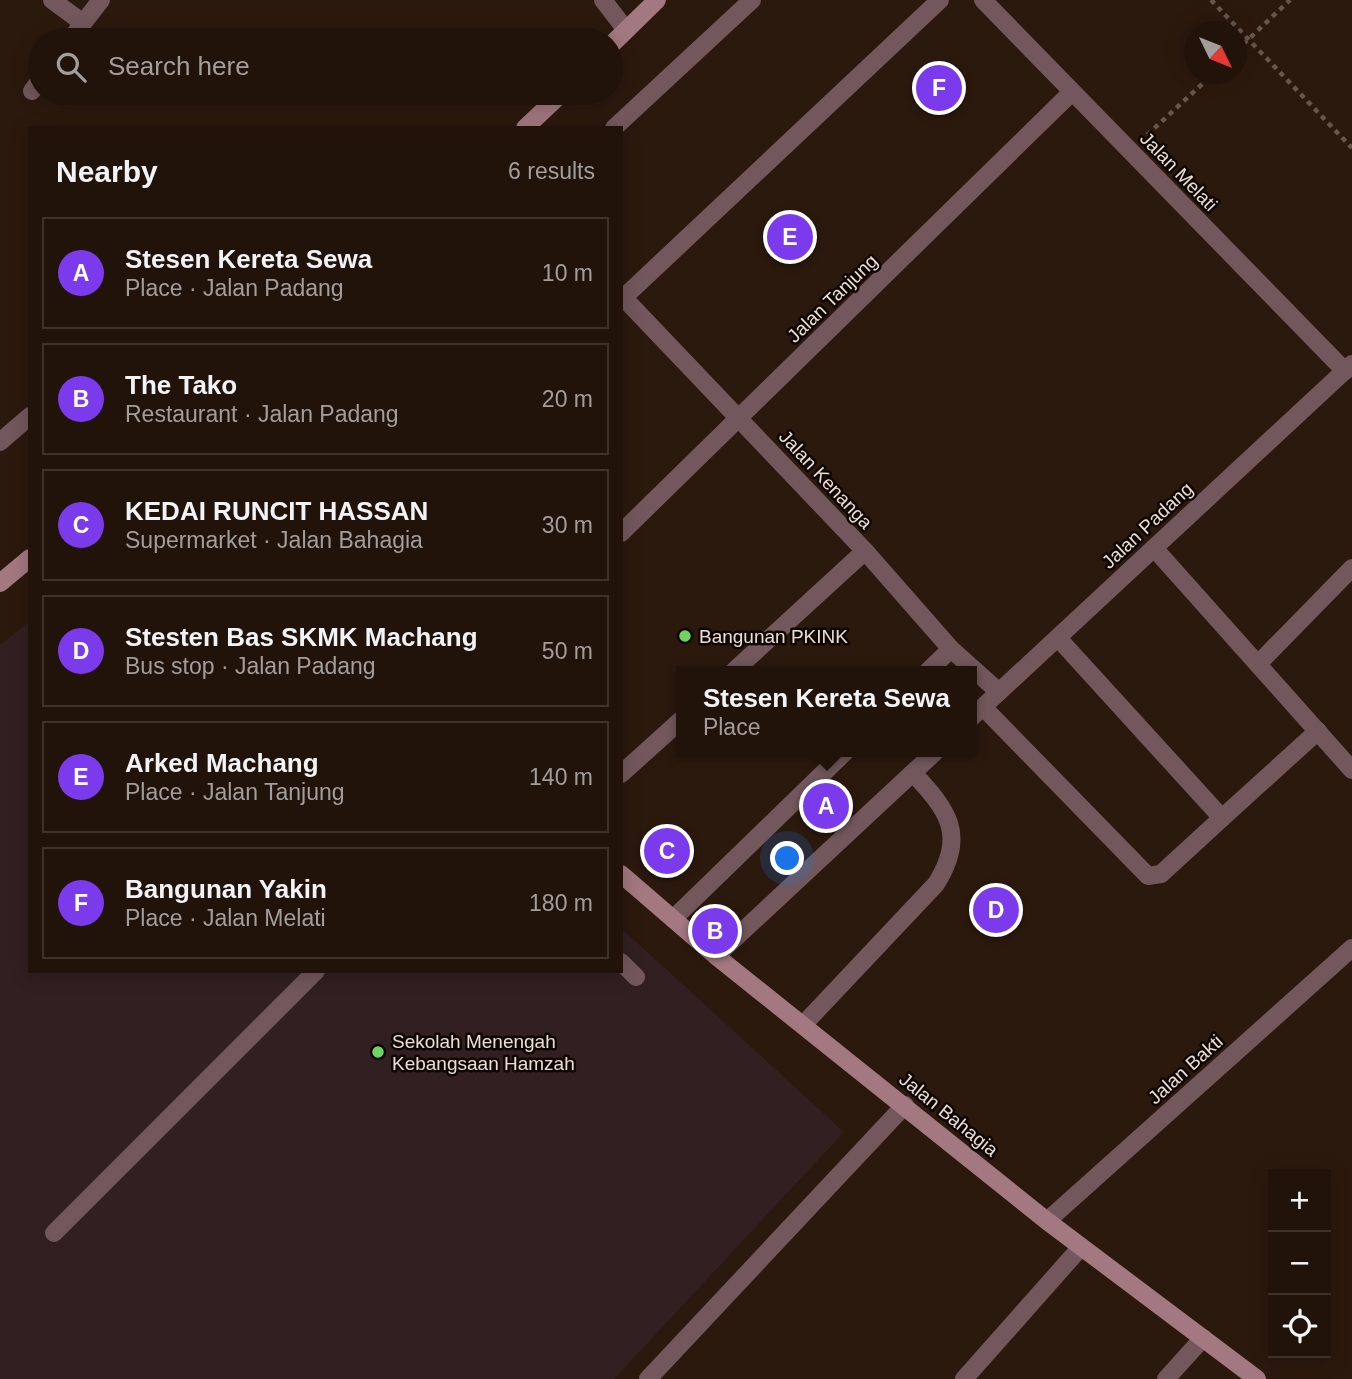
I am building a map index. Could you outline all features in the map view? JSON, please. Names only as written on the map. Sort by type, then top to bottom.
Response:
[{"type":"main road","points":[[623,33],[657,0]]},
{"type":"main road","points":[[528,126],[550,105]]},
{"type":"main road","points":[[0,583],[28,560]]},
{"type":"main road","name":"Jalan Bahagia","points":[[623,876],[716,956],[905,1105],[1047,1222],[1257,1379]]},
{"type":"street","points":[[52,0],[83,23]]},
{"type":"street","points":[[79,28],[100,0]]},
{"type":"street","points":[[603,0],[626,30]]},
{"type":"street","points":[[616,126],[752,0]]},
{"type":"street","points":[[623,297],[940,0]]},
{"type":"street","name":"Jalan Melati","points":[[983,0],[1130,151],[1348,367]]},
{"type":"street","name":"Jalan Tanjung","points":[[623,531],[1072,92]]},
{"type":"street","name":"Jalan Kenanga","points":[[623,299],[865,551],[951,649],[970,666]]},
{"type":"street","name":"Jalan Padang","points":[[977,713],[1348,367]]},
{"type":"street","points":[[0,442],[28,418]]},
{"type":"street","points":[[1154,548],[1352,770]]},
{"type":"street","points":[[739,666],[865,551]]},
{"type":"street","points":[[1258,664],[1352,568]]},
{"type":"street","points":[[1058,638],[1222,818]]},
{"type":"street","points":[[933,666],[951,649]]},
{"type":"street","name":"Jalan Kenanga","points":[[977,672],[999,692]]},
{"type":"street","points":[[977,713],[1148,876],[1161,874],[1318,732]]},
{"type":"street","points":[[623,772],[676,724]]},
{"type":"street","points":[[673,919],[840,757]]},
{"type":"street","points":[[716,956],[929,757]]},
{"type":"street","points":[[803,1026],[936,884],[945,870],[952,845],[947,815],[942,803],[912,772]]},
{"type":"street","name":"Jalan Bakti","points":[[1047,1222],[1352,948]]},
{"type":"street","points":[[623,964],[636,977]]},
{"type":"street","points":[[54,1233],[314,973]]},
{"type":"street","points":[[648,1379],[905,1105]]},
{"type":"street","points":[[964,1379],[1081,1247]]},
{"type":"street","points":[[1166,1379],[1203,1338]]},
{"type":"path","points":[[1211,0],[1352,148]]},
{"type":"path","points":[[1249,39],[1290,0]]},
{"type":"path","points":[[1130,151],[1202,84]]},
{"type":"shaded area","name":"Sekolah Menengah Kebangsaan Hamzah","points":[[28,623],[28,973],[623,973],[623,930],[844,1132],[614,1379],[0,1379],[0,645]]},
{"type":"place","name":"Bangunan Yakin","points":[[939,88]]},
{"type":"place","name":"Arked Machang","points":[[790,237]]},
{"type":"place","name":"Bangunan PKINK","points":[[685,636]]},
{"type":"place","name":"Stesen Kereta Sewa","points":[[826,806]]},
{"type":"place","name":"KEDAI RUNCIT HASSAN","points":[[667,851]]},
{"type":"place","name":"Stesten Bas SKMK Machang","points":[[996,910]]},
{"type":"place","name":"The Tako","points":[[715,931]]},
{"type":"place","name":"Sekolah Menengah Kebangsaan Hamzah","points":[[378,1052]]}]
